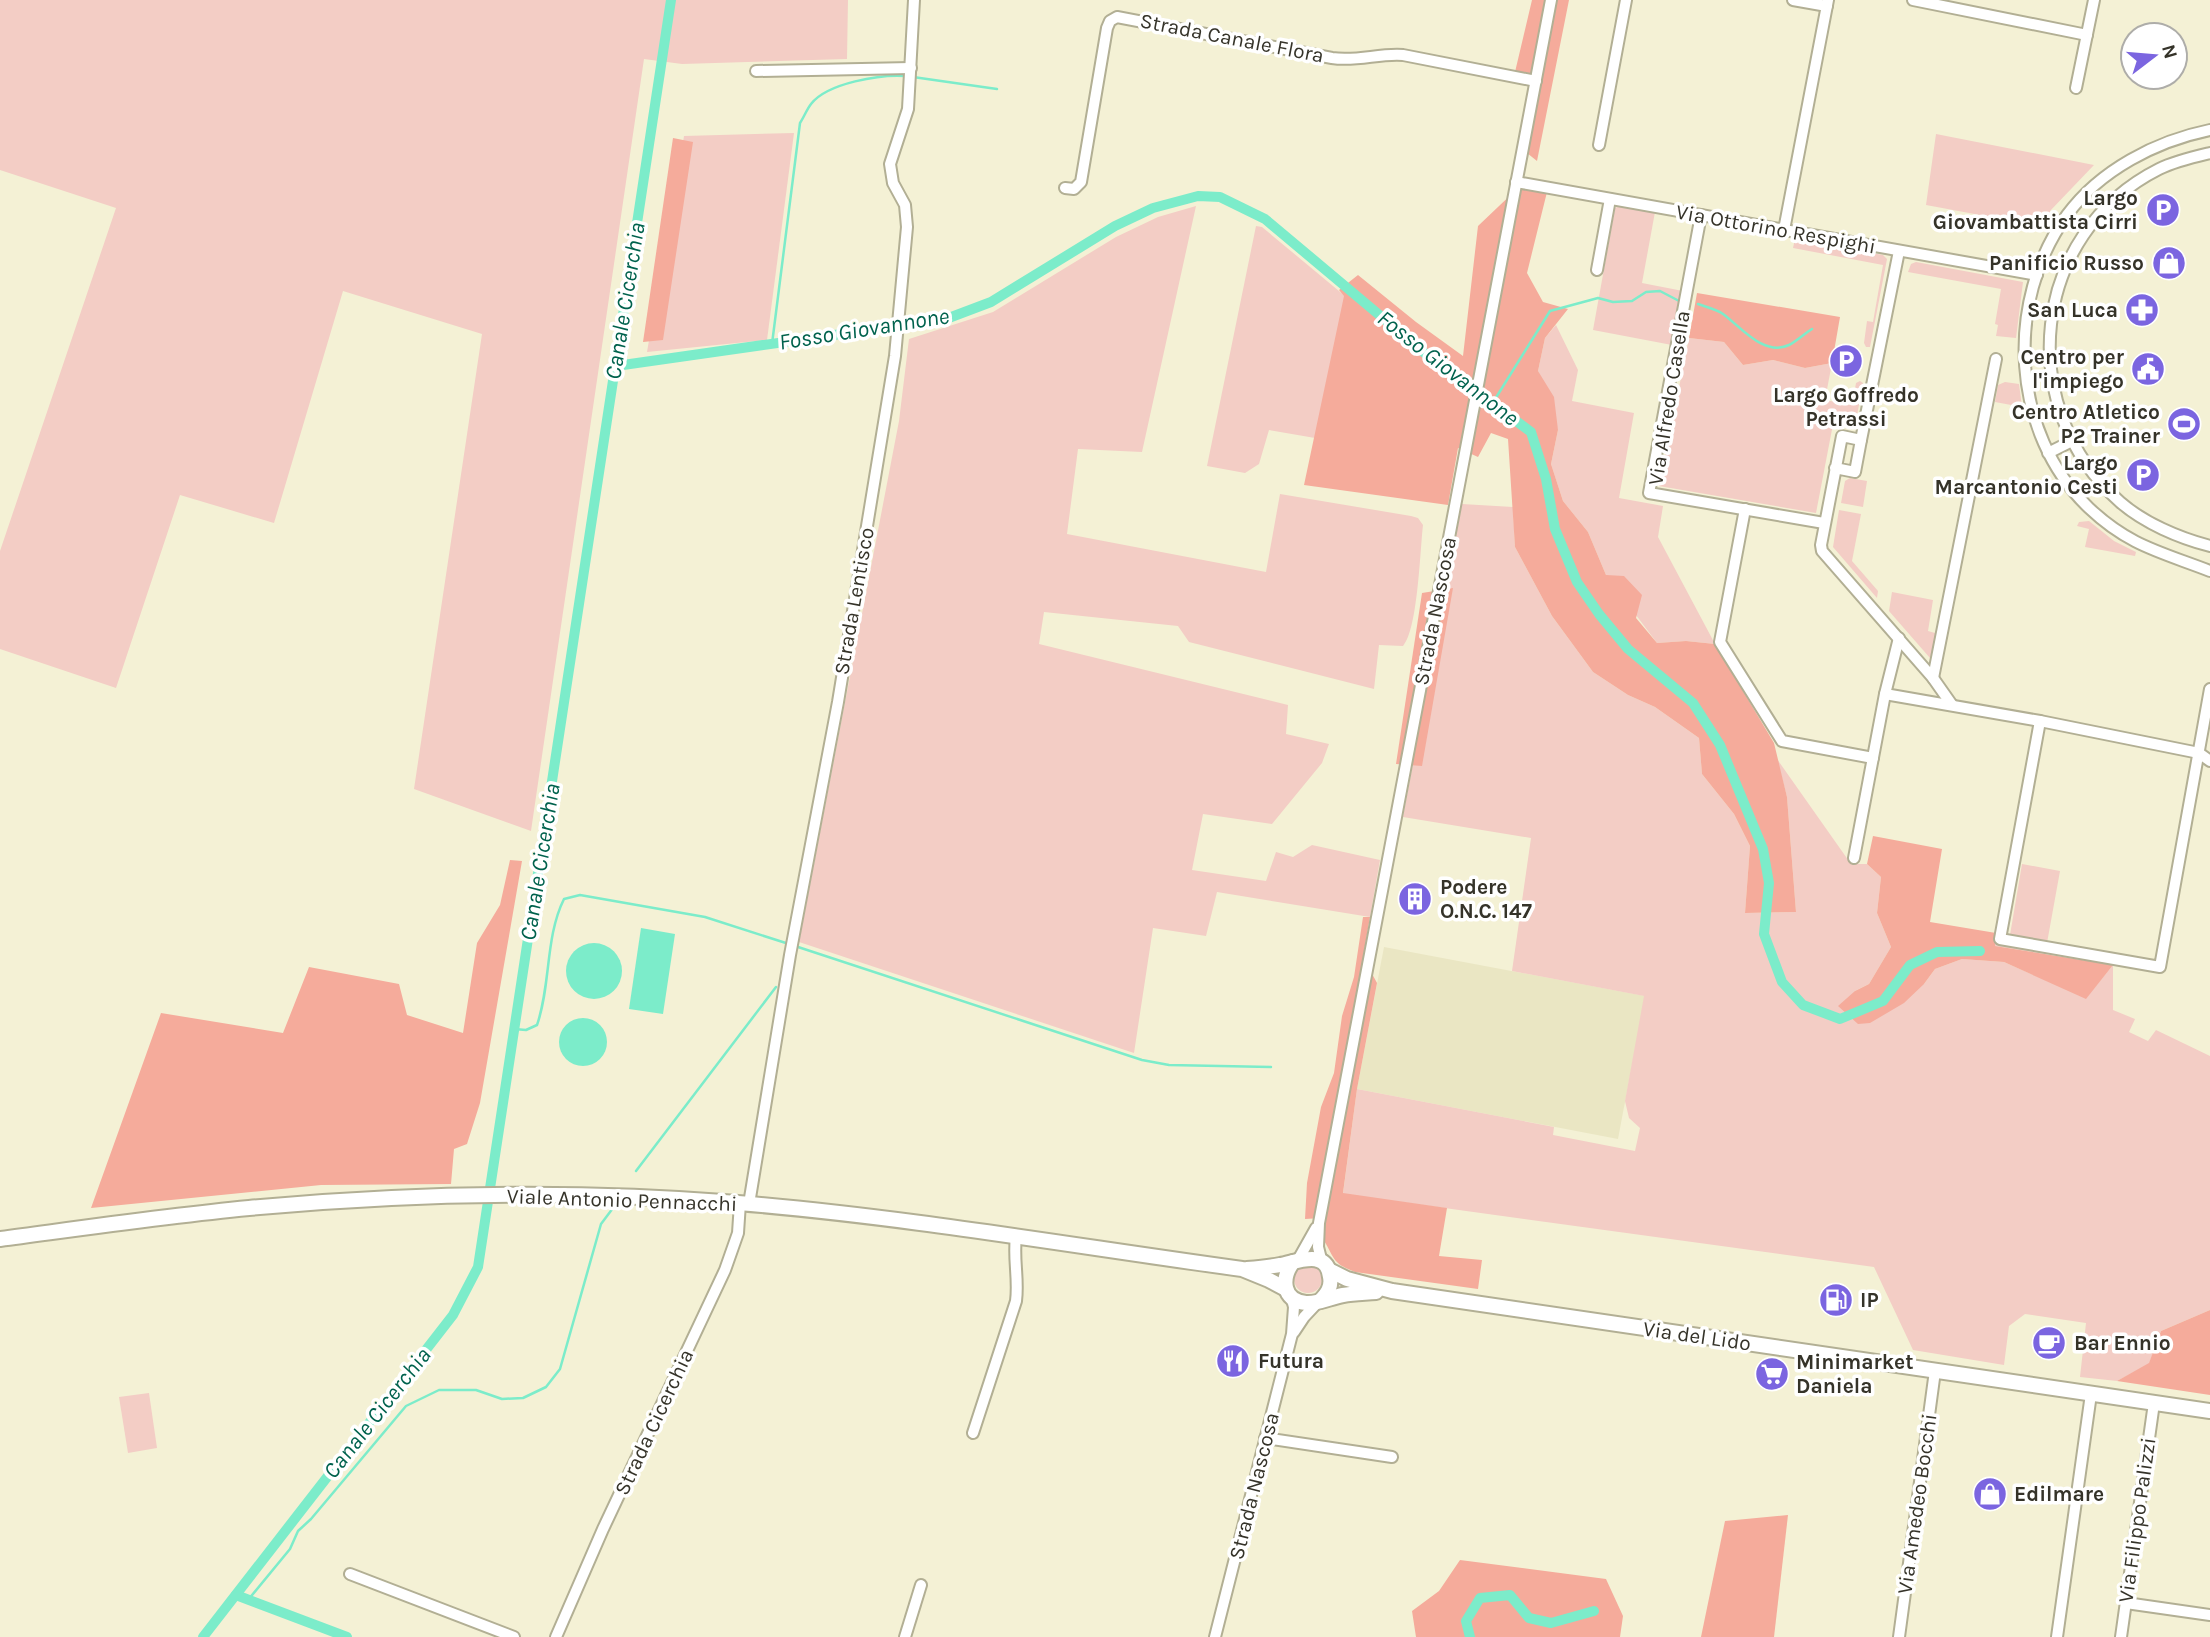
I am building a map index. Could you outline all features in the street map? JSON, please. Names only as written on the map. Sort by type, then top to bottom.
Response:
[{"type":"main road","name":"Viale Antonio Pennacchi","points":[[0,1240],[256,1208],[477,1196],[616,1197],[744,1204],[853,1215],[1016,1237],[1242,1269],[1289,1292]]},
{"type":"main road","points":[[1307,1257],[1316,1259],[1326,1267],[1331,1284],[1320,1301],[1301,1302],[1289,1292],[1285,1275],[1296,1261],[1307,1257]]},
{"type":"main road","name":"Viale Antonio Pennacchi","points":[[1242,1269],[1296,1261]]},
{"type":"main road","name":"Via del Lido","points":[[1326,1267],[1347,1279],[1392,1292],[2210,1411]]},
{"type":"main road","name":"Via del Lido","points":[[1320,1301],[1344,1294],[1392,1292]]},
{"type":"street","name":"Strada Lentisco","points":[[744,1204],[836,712],[897,340],[907,223],[903,201],[891,179],[890,164],[906,118],[914,0]]},
{"type":"street","name":"Strada Nascosa","points":[[1326,1267],[1318,1255],[1319,1223],[1551,0]]},
{"type":"street","points":[[1599,145],[1626,0]]},
{"type":"street","points":[[1784,230],[1827,3],[1793,0]]},
{"type":"street","points":[[1913,0],[2087,35]]},
{"type":"street","points":[[2077,88],[2094,0]]},
{"type":"street","name":"Strada Canale Flora","points":[[1065,188],[1074,189],[1081,182],[1107,28],[1110,21],[1117,17],[1332,58],[1351,60],[1403,55],[1536,81]]},
{"type":"street","points":[[756,71],[911,68]]},
{"type":"street","points":[[2210,130],[2178,139],[2122,165],[2085,195],[2068,214],[2037,275],[2027,312],[2024,359],[2032,414],[2048,453],[2070,487],[2111,527],[2133,541],[2154,552],[2210,571]]},
{"type":"street","points":[[2149,151],[2160,169]]},
{"type":"street","points":[[2210,153],[2160,169],[2117,197],[2084,234],[2062,275],[2055,298],[2051,319],[2050,371],[2060,416],[2072,441],[2102,485],[2121,503],[2163,529],[2210,547]]},
{"type":"street","name":"Via Ottorino Respighi","points":[[1516,182],[2037,275]]},
{"type":"street","points":[[1597,270],[1610,199]]},
{"type":"street","name":"Via Alfredo Casella","points":[[1701,215],[1649,493],[1824,523]]},
{"type":"street","points":[[1835,468],[1855,472],[1899,251]]},
{"type":"street","points":[[1933,678],[1996,359]]},
{"type":"street","points":[[1861,440],[1842,436],[1821,545],[1825,556],[1899,638],[1952,705]]},
{"type":"street","points":[[2048,453],[2072,441]]},
{"type":"street","points":[[1745,509],[1720,642],[1782,741],[1873,758]]},
{"type":"street","points":[[1854,858],[1885,694],[1899,638]]},
{"type":"street","points":[[2040,721],[2000,939],[2160,967],[2210,689]]},
{"type":"street","points":[[1885,694],[2199,753],[2210,761]]},
{"type":"street","name":"Strada Cicerchia","points":[[556,1637],[725,1270],[738,1233],[744,1204]]},
{"type":"street","name":"Strada Nascosa","points":[[1296,1261],[1319,1223]]},
{"type":"street","points":[[973,1433],[1016,1301],[1016,1237]]},
{"type":"street","name":"Strada Nascosa","points":[[1215,1637],[1292,1334],[1294,1307],[1289,1292]]},
{"type":"street","name":"Strada Nascosa","points":[[1292,1334],[1320,1301]]},
{"type":"street","name":"Via Amedeo Bocchi","points":[[1899,1637],[1935,1371]]},
{"type":"street","points":[[2057,1637],[2091,1394]]},
{"type":"street","name":"Via Filippo Palizzi","points":[[2121,1637],[2154,1403]]},
{"type":"street","points":[[1265,1438],[1392,1457]]},
{"type":"street","points":[[349,1574],[514,1637]]},
{"type":"street","points":[[905,1637],[921,1585]]},
{"type":"street","points":[[2126,1603],[2210,1615]]},
{"type":"shaded area","points":[[0,0],[848,0],[847,59],[682,64],[644,59],[531,831],[414,789],[482,334],[343,291],[274,523],[180,495],[116,688],[0,649],[0,551],[116,208],[0,170]]},
{"type":"shaded area","points":[[1532,0],[1569,0],[1537,161],[1527,153],[1538,89],[1515,72]]},
{"type":"shaded area","points":[[794,133],[767,340],[647,352],[684,136]]},
{"type":"shaded area","points":[[1936,134],[2094,165],[2050,211],[2054,221],[2050,228],[1926,205]]},
{"type":"shaded area","points":[[673,138],[693,142],[663,340],[643,342]]},
{"type":"shaded area","points":[[1519,187],[1547,192],[1527,273],[1543,302],[1568,309],[1545,338],[1538,371],[1554,397],[1558,430],[1551,464],[1563,501],[1588,532],[1606,575],[1624,576],[1642,595],[1636,618],[1657,643],[1686,641],[1715,644],[1774,743],[1787,797],[1796,912],[1745,913],[1750,846],[1734,814],[1702,774],[1699,738],[1655,707],[1628,695],[1593,672],[1552,616],[1515,547],[1508,439],[1491,433],[1478,457],[1458,448],[1448,505],[1304,485],[1344,296],[1339,290],[1358,275],[1463,356],[1478,226]]},
{"type":"shaded area","points":[[1196,206],[1142,452],[1078,449],[1067,534],[1266,572],[1280,494],[1411,516],[1418,518],[1423,525],[1415,607],[1408,637],[1403,646],[1379,645],[1374,689],[1189,642],[1178,626],[1044,612],[1039,644],[1288,705],[1286,734],[1329,744],[1322,763],[1272,824],[1203,814],[1192,870],[1266,881],[1276,852],[1293,857],[1312,845],[1380,860],[1370,917],[1217,892],[1206,936],[1153,928],[1134,1053],[799,942],[899,421],[909,339],[993,312],[1116,237],[1158,217]]},
{"type":"shaded area","points":[[1620,206],[1655,212],[1642,283],[1683,291],[1672,345],[1593,330],[1615,208]]},
{"type":"shaded area","points":[[1256,226],[1262,227],[1345,296],[1315,438],[1269,430],[1259,464],[1245,473],[1207,466]]},
{"type":"shaded area","points":[[1795,239],[1883,255],[1887,259],[1870,347],[1866,347],[1864,343],[1867,321],[1873,322],[1883,265],[1793,248]]},
{"type":"shaded area","points":[[1916,262],[2023,282],[2016,338],[1996,336],[1998,325],[1995,324],[2001,289],[1908,272],[1911,264]]},
{"type":"shaded area","points":[[1697,293],[1840,317],[1832,363],[1805,368],[1773,360],[1743,365],[1724,342],[1689,338]]},
{"type":"shaded area","points":[[1556,325],[1578,370],[1572,401],[1634,413],[1619,498],[1663,506],[1658,537],[1715,644],[1686,641],[1657,643],[1606,575],[1588,532],[1563,501],[1551,464],[1558,430],[1538,371],[1545,338]]},
{"type":"shaded area","points":[[1689,338],[1724,342],[1743,365],[1773,360],[1805,368],[1832,363],[1825,400],[1852,405],[1856,383],[1863,383],[1856,421],[1834,419],[1816,513],[1659,486]]},
{"type":"shaded area","points":[[2005,382],[2019,384],[2022,407],[1995,402],[1998,385]]},
{"type":"shaded area","points":[[1850,478],[1867,481],[1863,507],[1841,503],[1845,481]]},
{"type":"shaded area","points":[[1462,504],[1513,507],[1515,547],[1552,616],[1593,672],[1628,695],[1655,707],[1699,738],[1702,774],[1734,814],[1750,846],[1745,913],[1796,912],[1787,797],[1777,759],[1851,864],[1867,864],[1881,877],[1877,913],[1891,947],[1869,984],[1855,991],[1924,984],[1935,969],[1962,959],[2004,962],[2086,998],[2113,965],[2113,1010],[2135,1019],[2129,1032],[2148,1041],[2156,1030],[2210,1056],[2210,1310],[2161,1331],[2149,1364],[2117,1381],[2080,1377],[2086,1323],[2025,1314],[2009,1326],[2004,1365],[1913,1350],[1874,1267],[1343,1194],[1357,1089],[1554,1127],[1553,1135],[1635,1151],[1640,1128],[1629,1118],[1625,1101],[1644,996],[1512,971],[1531,838],[1403,817]]},
{"type":"shaded area","points":[[1839,510],[1861,514],[1852,561],[1878,591],[1877,598],[1833,547]]},
{"type":"shaded area","points":[[2089,521],[2114,541],[2136,552],[2135,556],[2085,547],[2089,529],[2077,526],[2079,522]]},
{"type":"shaded area","points":[[1453,588],[1422,766],[1396,764],[1422,593]]},
{"type":"shaded area","points":[[1892,592],[1933,600],[1928,631],[1936,636],[1930,658],[1889,611]]},
{"type":"shaded area","points":[[1873,836],[1942,849],[1930,922],[1996,933],[1995,946],[2113,965],[2086,999],[2004,962],[1962,959],[1935,969],[1904,1003],[1870,1023],[1858,1024],[1838,1006],[1855,991],[1869,984],[1891,947],[1877,913],[1881,877],[1867,864]]},
{"type":"shaded area","points":[[510,860],[522,861],[480,1103],[467,1144],[454,1149],[451,1184],[321,1185],[91,1208],[161,1013],[283,1033],[309,967],[399,984],[407,1015],[463,1033],[477,943],[500,905]]},
{"type":"shaded area","points":[[2022,864],[2060,871],[2045,954],[1994,946],[1996,933],[2010,935]]},
{"type":"shaded area","points":[[1363,917],[1370,917],[1363,957],[1377,983],[1357,1089],[1343,1193],[1447,1208],[1439,1256],[1482,1260],[1478,1289],[1355,1272],[1338,1263],[1320,1236],[1322,1218],[1305,1219],[1307,1183],[1321,1107],[1334,1073],[1342,1016],[1354,977]]},
{"type":"shaded area","points":[[1384,947],[1645,996],[1618,1139],[1357,1089]]},
{"type":"shaded area","points":[[1308,1265],[1318,1269],[1322,1279],[1318,1289],[1308,1293],[1298,1289],[1294,1279],[1298,1269]]},
{"type":"shaded area","points":[[2210,1310],[2210,1395],[2117,1381],[2149,1363],[2161,1331]]},
{"type":"shaded area","points":[[149,1393],[157,1448],[128,1453],[119,1397]]},
{"type":"shaded area","points":[[1788,1515],[1774,1637],[1701,1637],[1725,1521]]},
{"type":"shaded area","points":[[1460,1560],[1606,1579],[1623,1616],[1620,1637],[1416,1637],[1412,1611],[1439,1591]]},
{"type":"water","points":[[641,928],[675,934],[663,1014],[629,1009]]},
{"type":"water","points":[[594,943],[605,945],[614,951],[620,960],[620,982],[614,991],[605,997],[594,999],[583,997],[574,991],[568,982],[566,971],[568,960],[574,951],[583,945]]},
{"type":"water","points":[[583,1018],[600,1025],[607,1042],[600,1059],[583,1066],[566,1059],[559,1042],[566,1025]]},
{"type":"waterway","name":"Canale Cicerchia","points":[[203,1637],[453,1315],[478,1267],[671,0]]},
{"type":"waterway","points":[[772,344],[800,123],[811,104],[829,90],[869,78],[906,76]]},
{"type":"waterway","points":[[913,77],[997,89]]},
{"type":"waterway","name":"Fosso Giovannone","points":[[616,366],[946,319],[991,302],[1115,226],[1153,208],[1198,196],[1220,197],[1265,219],[1427,355],[1531,432],[1546,479],[1555,529],[1577,582],[1628,649],[1693,703],[1720,745],[1763,849],[1769,883],[1764,934],[1782,982],[1803,1005],[1840,1019],[1883,1001],[1910,965],[1937,952],[1980,951]]},
{"type":"waterway","points":[[1492,404],[1550,311],[1598,298],[1613,302],[1632,301],[1646,292],[1660,291],[1681,302]]},
{"type":"waterway","points":[[1698,304],[1720,312],[1753,339],[1771,347],[1789,345],[1812,329]]},
{"type":"waterway","points":[[514,1029],[526,1030],[537,1025],[554,929],[564,899],[580,895],[705,917],[789,944]]},
{"type":"waterway","points":[[795,946],[1142,1060],[1169,1065],[1271,1067]]},
{"type":"waterway","points":[[636,1171],[776,987]]},
{"type":"waterway","points":[[248,1600],[290,1549],[298,1531],[406,1406],[439,1390],[476,1390],[502,1399],[523,1398],[546,1387],[560,1369],[601,1224],[613,1208]]},
{"type":"waterway","points":[[236,1595],[347,1637]]},
{"type":"waterway","points":[[1470,1637],[1466,1621],[1480,1598],[1510,1595],[1529,1618],[1551,1623],[1594,1611]]},
{"type":"place","name":"Largo Giovambattista Cirri","points":[[2163,210]]},
{"type":"place","name":"Panificio Russo","points":[[2169,263]]},
{"type":"place","name":"San Luca","points":[[2142,310]]},
{"type":"place","name":"Largo Goffredo Petrassi","points":[[1846,361]]},
{"type":"place","name":"Centro per l'impiego","points":[[2148,369]]},
{"type":"place","name":"Centro Atletico P2 Trainer","points":[[2184,424]]},
{"type":"place","name":"Largo Marcantonio Cesti","points":[[2143,475]]},
{"type":"place","name":"Podere O.N.C. 147","points":[[1415,899]]},
{"type":"place","name":"IP","points":[[1836,1300]]},
{"type":"place","name":"Bar Ennio","points":[[2049,1343]]},
{"type":"place","name":"Futura","points":[[1233,1361]]},
{"type":"place","name":"Minimarket Daniela","points":[[1772,1374]]},
{"type":"place","name":"Edilmare","points":[[1990,1494]]}]
